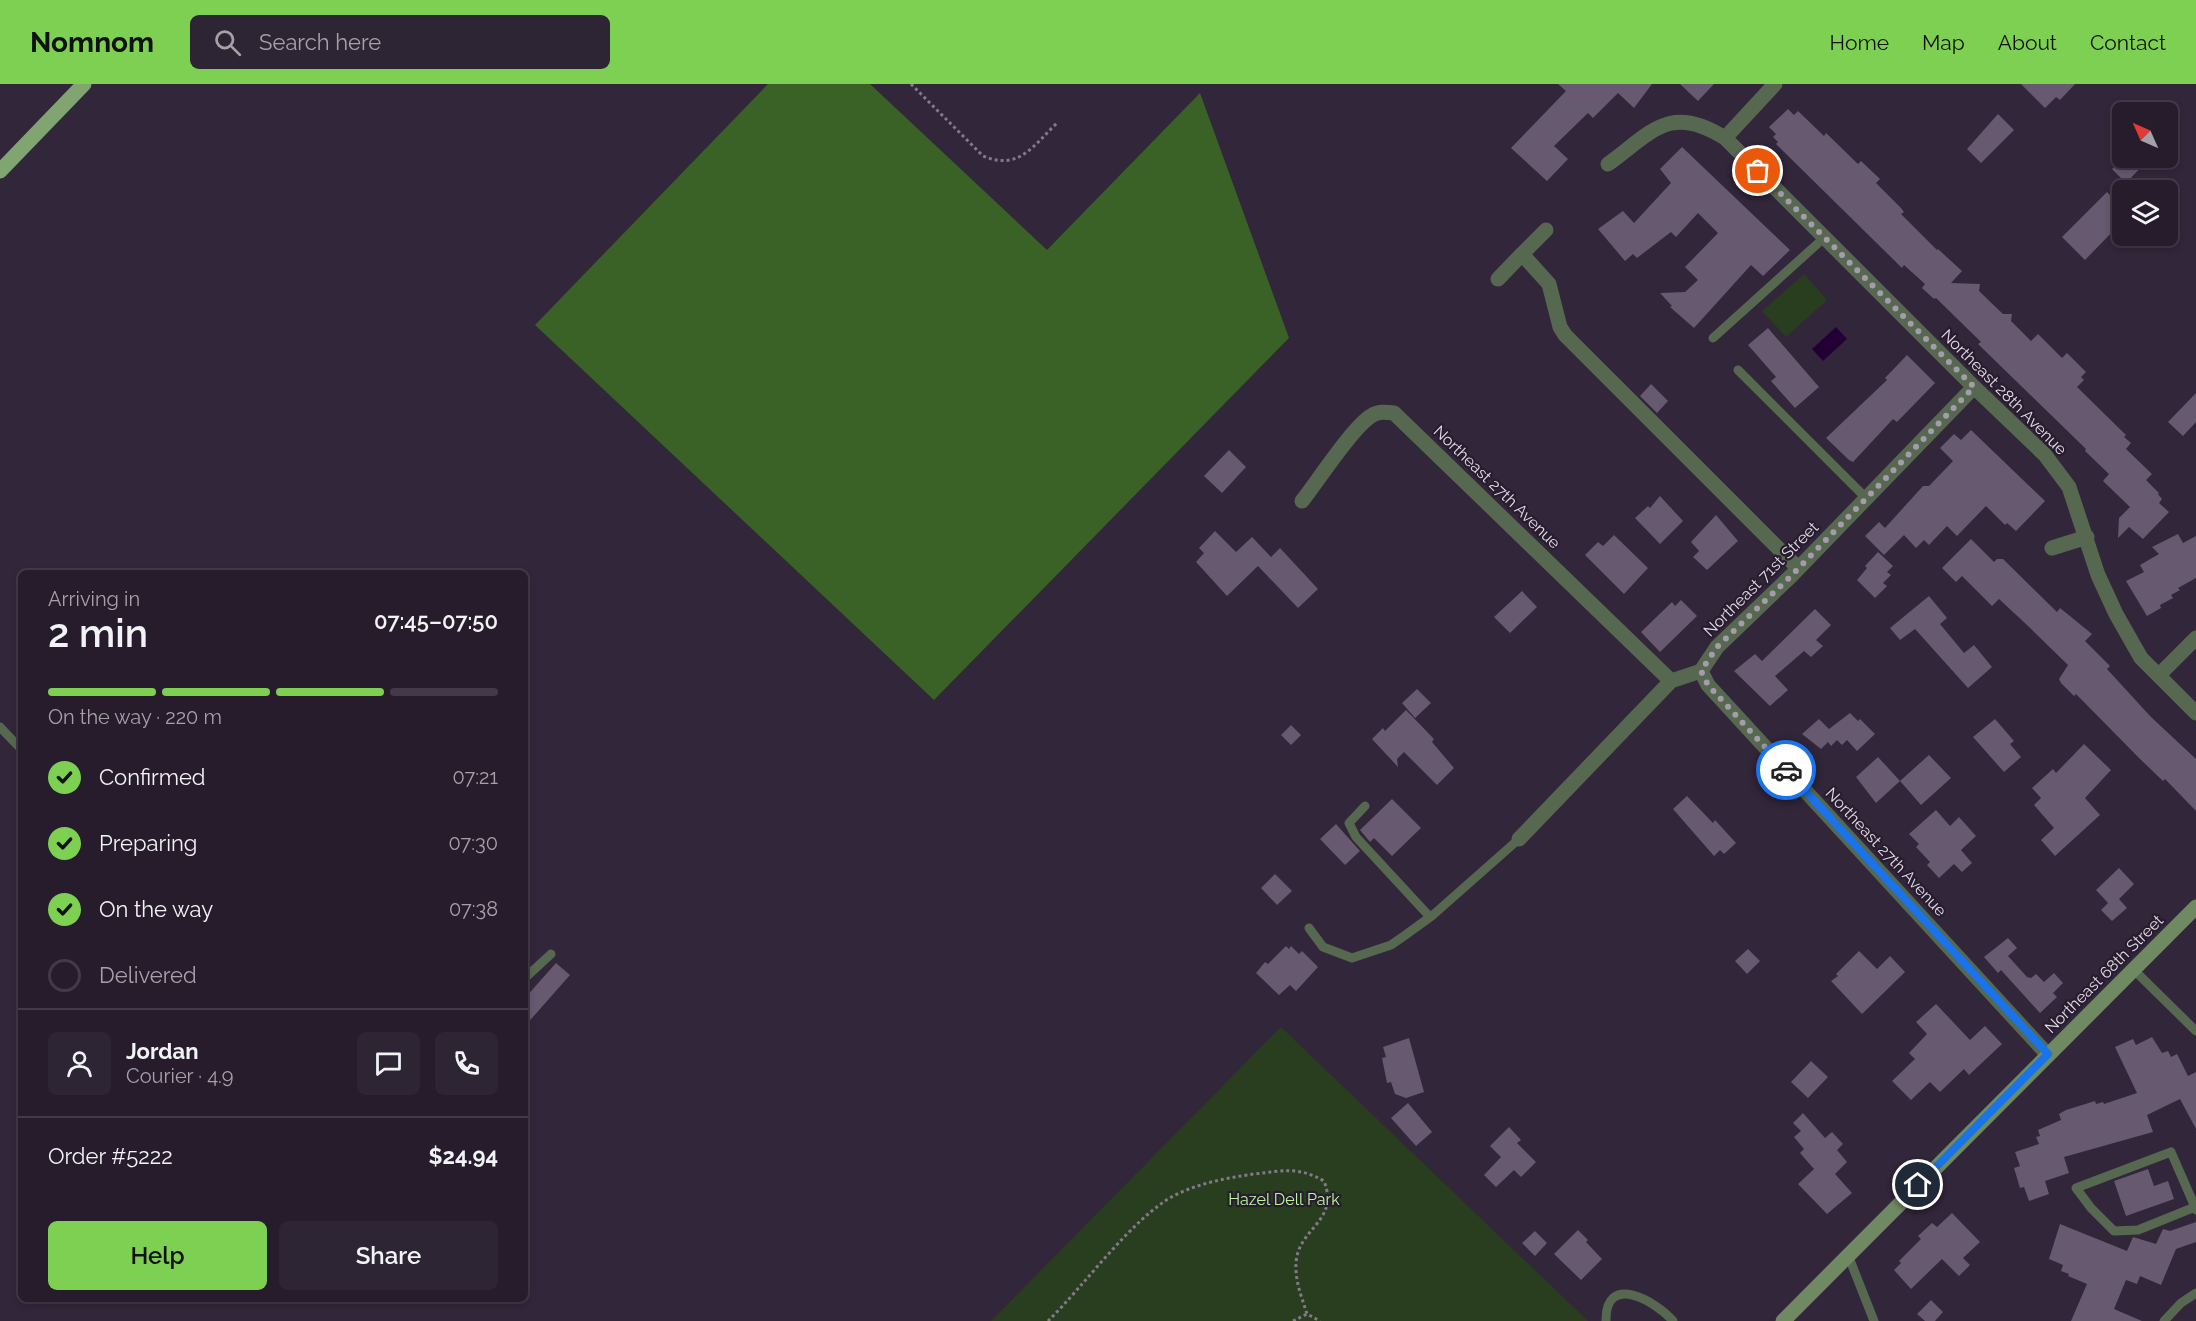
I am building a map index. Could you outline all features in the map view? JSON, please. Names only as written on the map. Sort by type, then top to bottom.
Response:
[{"type":"main road","points":[[0,171],[84,84]]},
{"type":"street","points":[[1725,138],[1775,84]]},
{"type":"street","name":"Northeast 28th Avenue","points":[[1608,164],[1661,125],[1674,120],[1707,126],[1725,138],[1974,387],[2045,454],[2069,487],[2098,575],[2116,614],[2141,658],[2196,713]]},
{"type":"street","points":[[1498,279],[1546,230]]},
{"type":"street","points":[[1522,255],[1550,284],[1560,327],[1571,342],[1798,568]]},
{"type":"street","name":"Northeast 71st Street","points":[[1701,671],[1717,647],[1798,568],[1974,387]]},
{"type":"street","name":"Northeast 27th Avenue","points":[[1302,501],[1356,431],[1371,416],[1384,411],[1394,413],[1671,681]]},
{"type":"street","points":[[2052,548],[2087,537]]},
{"type":"street","points":[[2159,675],[2196,638]]},
{"type":"street","points":[[1519,839],[1671,681],[1701,671]]},
{"type":"street","name":"Northeast 27th Avenue","points":[[1701,671],[1708,685],[2048,1054]]},
{"type":"street","name":"Northeast 68th Street","points":[[1783,1321],[2196,907]]},
{"type":"lane","points":[[1713,338],[1825,237]]},
{"type":"lane","points":[[1738,370],[1865,497]]},
{"type":"lane","points":[[0,727],[18,746]]},
{"type":"lane","points":[[1365,806],[1349,823],[1356,837],[1430,917]]},
{"type":"lane","points":[[1309,928],[1323,947],[1352,958],[1391,945],[1430,917],[1519,839]]},
{"type":"lane","points":[[528,975],[551,954]]},
{"type":"lane","points":[[2134,970],[2196,1031]]},
{"type":"lane","points":[[2171,1152],[2196,1208],[2138,1230],[2114,1232],[2076,1188],[2171,1152]]},
{"type":"lane","points":[[1848,1255],[1874,1321]]},
{"type":"lane","points":[[2164,1321],[2181,1303],[2196,1293]]},
{"type":"lane","points":[[1606,1321],[1608,1305],[1616,1297],[1627,1294],[1653,1303],[1673,1321]]},
{"type":"path","points":[[911,84],[982,156],[993,160],[1007,162],[1021,157],[1057,123]]},
{"type":"path","points":[[1048,1321],[1140,1222],[1173,1196],[1202,1183],[1282,1171],[1308,1172],[1324,1181],[1330,1194],[1328,1208],[1303,1242],[1296,1263],[1299,1290],[1307,1314],[1320,1321]]},
{"type":"path","points":[[1293,1321],[1307,1314]]},
{"type":"green space","points":[[768,84],[870,84],[1047,250],[1200,93],[1289,338],[934,700],[535,325]]},
{"type":"green space","points":[[1804,274],[1827,300],[1786,337],[1762,311]]},
{"type":"green space","name":"Hazel Dell Park","points":[[1281,1027],[1588,1321],[991,1321]]},
{"type":"shaded area","points":[[1836,327],[1847,339],[1823,361],[1812,349]]},
{"type":"building","points":[[1558,84],[1652,84],[1634,108],[1618,93],[1593,118],[1588,113],[1554,146],[1568,159],[1547,181],[1511,148],[1566,91]]},
{"type":"building","points":[[1680,84],[1714,84],[1698,101]]},
{"type":"building","points":[[2021,84],[2075,84],[2060,100],[2056,97],[2045,108]]},
{"type":"building","points":[[1788,109],[1794,115],[1798,111],[1824,136],[1826,133],[1858,164],[1861,161],[1880,179],[1876,183],[1901,208],[1904,212],[1901,214],[1962,271],[1951,283],[1980,284],[1979,291],[2003,314],[2012,314],[2011,321],[2031,341],[2038,334],[2062,358],[2067,353],[2086,372],[2081,377],[2084,380],[2077,387],[2126,435],[2124,437],[2131,443],[2126,449],[2152,474],[2146,480],[2159,493],[2162,499],[2159,503],[2169,512],[2143,539],[2129,527],[2118,538],[2119,518],[2130,507],[2103,481],[2109,474],[2085,451],[2086,449],[1978,344],[1981,342],[1936,298],[1934,299],[1922,288],[1925,284],[1904,265],[1902,268],[1776,144],[1778,142],[1773,137],[1776,134],[1769,127]]},
{"type":"building","points":[[1998,114],[2014,130],[1981,163],[1967,149]]},
{"type":"building","points":[[1682,147],[1790,250],[1763,276],[1751,265],[1694,328],[1670,307],[1672,306],[1660,293],[1685,292],[1698,280],[1685,267],[1718,233],[1698,213],[1676,237],[1671,232],[1637,258],[1633,254],[1625,261],[1598,229],[1623,211],[1634,223],[1671,183],[1660,169]]},
{"type":"building","points":[[2140,168],[2129,180],[2123,180],[2112,169]]},
{"type":"building","points":[[2107,192],[2112,197],[2112,232],[2085,260],[2062,237]]},
{"type":"building","points":[[1768,328],[1819,387],[1795,408],[1771,381],[1776,377],[1748,345]]},
{"type":"building","points":[[1907,355],[1935,383],[1897,422],[1893,419],[1853,462],[1849,460],[1826,438],[1887,380],[1885,378]]},
{"type":"building","points":[[1651,384],[1668,401],[1657,413],[1640,396]]},
{"type":"building","points":[[2196,393],[2196,422],[2183,436],[2168,422]]},
{"type":"building","points":[[1971,430],[2045,501],[2016,531],[2007,523],[2005,525],[1986,506],[1957,536],[1947,526],[1929,545],[1924,540],[1916,548],[1904,535],[1884,555],[1865,536],[1879,522],[1885,528],[1923,486],[1929,486],[1953,461],[1940,448],[1954,434],[1961,440]]},
{"type":"building","points":[[1229,450],[1246,467],[1222,493],[1204,476]]},
{"type":"building","points":[[1660,496],[1683,521],[1660,544],[1635,518],[1648,506],[1650,508]]},
{"type":"building","points":[[1716,515],[1738,541],[1707,570],[1693,557],[1699,551],[1691,542]]},
{"type":"building","points":[[1215,531],[1236,552],[1252,537],[1271,557],[1280,548],[1318,589],[1298,608],[1258,566],[1227,596],[1196,562],[1204,553],[1199,548]]},
{"type":"building","points":[[2178,534],[2183,543],[2196,536],[2196,578],[2178,588],[2180,590],[2171,595],[2173,598],[2147,616],[2126,581],[2144,572],[2140,565],[2159,554],[2152,547]]},
{"type":"building","points":[[1614,535],[1648,568],[1624,594],[1585,555],[1598,542],[1603,546]]},
{"type":"building","points":[[1971,539],[1994,562],[1997,559],[2003,559],[2057,612],[2060,608],[2092,634],[2085,641],[2110,666],[2107,669],[2151,717],[2196,759],[2196,811],[2165,779],[2163,781],[2140,759],[2076,694],[2074,696],[2061,683],[2059,679],[2068,665],[2028,626],[1999,599],[1992,606],[1962,576],[1956,582],[1942,568]]},
{"type":"building","points":[[1878,552],[1893,566],[1887,572],[1891,575],[1883,583],[1887,586],[1875,598],[1857,580],[1867,568],[1865,566]]},
{"type":"building","points":[[1522,591],[1537,607],[1510,633],[1494,617]]},
{"type":"building","points":[[1929,596],[1947,618],[1940,624],[1964,653],[1974,645],[1992,667],[1968,688],[1915,629],[1900,640],[1890,628]]},
{"type":"building","points":[[1681,600],[1697,616],[1660,652],[1641,632],[1672,602],[1675,606]]},
{"type":"building","points":[[1815,609],[1831,625],[1816,640],[1823,646],[1811,657],[1804,651],[1775,676],[1788,690],[1770,706],[1734,671],[1755,654],[1762,661]]},
{"type":"building","points":[[1417,689],[1431,703],[1415,718],[1402,703]]},
{"type":"building","points":[[1406,710],[1434,739],[1432,742],[1454,768],[1437,785],[1404,752],[1397,759],[1398,767],[1372,739],[1383,728],[1385,731]]},
{"type":"building","points":[[1850,713],[1858,721],[1860,719],[1875,734],[1857,751],[1847,740],[1842,745],[1837,740],[1831,746],[1828,742],[1821,749],[1802,734],[1819,719],[1829,729]]},
{"type":"building","points":[[1995,719],[2014,741],[2010,744],[2021,757],[2004,772],[1973,737]]},
{"type":"building","points":[[1291,725],[1301,735],[1291,745],[1281,735]]},
{"type":"building","points":[[2084,744],[2111,770],[2085,798],[2100,815],[2055,856],[2041,840],[2054,828],[2034,805],[2041,798],[2032,788],[2053,769],[2056,773]]},
{"type":"building","points":[[1929,755],[1951,778],[1921,805],[1900,781]]},
{"type":"building","points":[[1878,757],[1900,781],[1876,803],[1856,777]]},
{"type":"building","points":[[1687,796],[1713,823],[1715,820],[1736,843],[1724,854],[1720,850],[1714,856],[1673,809]]},
{"type":"building","points":[[1392,799],[1421,828],[1392,856],[1374,838],[1370,842],[1360,830]]},
{"type":"building","points":[[1936,810],[1950,826],[1959,817],[1976,836],[1961,850],[1972,863],[1962,872],[1954,864],[1939,878],[1927,865],[1930,862],[1916,847],[1919,844],[1909,834]]},
{"type":"building","points":[[1336,824],[1360,851],[1345,865],[1320,839]]},
{"type":"building","points":[[2119,868],[2134,884],[2119,899],[2127,908],[2112,921],[2101,910],[2108,903],[2096,890]]},
{"type":"building","points":[[1275,874],[1292,891],[1277,905],[1261,888]]},
{"type":"building","points":[[2008,938],[2017,948],[2008,956],[2027,977],[2031,978],[2036,974],[2044,982],[2054,973],[2063,983],[2053,993],[2057,997],[2040,1013],[2001,970],[1998,973],[1984,957]]},
{"type":"building","points":[[1286,946],[1289,949],[1291,946],[1299,954],[1302,951],[1318,967],[1296,991],[1290,985],[1279,995],[1256,973],[1265,962],[1268,964]]},
{"type":"building","points":[[1748,949],[1760,961],[1747,974],[1735,961]]},
{"type":"building","points":[[1859,951],[1877,969],[1890,956],[1905,972],[1862,1014],[1831,981]]},
{"type":"building","points":[[556,963],[570,975],[528,1023],[528,995]]},
{"type":"building","points":[[1936,1004],[1970,1040],[1985,1026],[2002,1044],[1969,1075],[1964,1069],[1940,1092],[1930,1082],[1911,1100],[1892,1081],[1915,1059],[1909,1053],[1927,1034],[1916,1022]]},
{"type":"building","points":[[2152,1037],[2162,1053],[2168,1051],[2171,1057],[2177,1054],[2188,1076],[2196,1072],[2196,1129],[2180,1099],[2147,1115],[2153,1132],[2064,1157],[2069,1173],[2045,1181],[2049,1194],[2029,1201],[2024,1187],[2020,1188],[2014,1168],[2020,1166],[2015,1152],[2039,1144],[2036,1137],[2040,1136],[2038,1130],[2061,1120],[2059,1114],[2066,1110],[2095,1101],[2096,1104],[2103,1102],[2104,1104],[2137,1093],[2115,1047],[2133,1039],[2136,1045]]},
{"type":"building","points":[[1409,1038],[1424,1092],[1406,1098],[1395,1094],[1391,1082],[1387,1083],[1382,1058],[1386,1057],[1383,1047]]},
{"type":"building","points":[[1811,1061],[1828,1077],[1808,1098],[1791,1082]]},
{"type":"building","points":[[1408,1103],[1432,1132],[1416,1146],[1391,1118]]},
{"type":"building","points":[[1803,1113],[1825,1138],[1832,1132],[1843,1144],[1837,1150],[1847,1162],[1835,1174],[1852,1193],[1827,1214],[1798,1184],[1814,1169],[1800,1153],[1804,1149],[1794,1137],[1801,1131],[1793,1123]]},
{"type":"building","points":[[1509,1127],[1521,1140],[1517,1143],[1536,1162],[1521,1177],[1514,1170],[1496,1187],[1484,1175],[1501,1157],[1490,1146]]},
{"type":"building","points":[[2148,1169],[2154,1186],[2168,1181],[2174,1199],[2126,1216],[2114,1181]]},
{"type":"building","points":[[1952,1213],[1980,1242],[1963,1258],[1970,1265],[1959,1276],[1942,1259],[1911,1289],[1894,1270],[1901,1263],[1899,1261],[1921,1239],[1918,1236],[1932,1223],[1937,1227]]},
{"type":"building","points":[[2196,1222],[2196,1242],[2176,1249],[2161,1285],[2140,1276],[2137,1284],[2126,1280],[2114,1309],[2142,1321],[2071,1321],[2087,1284],[2068,1276],[2069,1274],[2061,1271],[2063,1265],[2049,1259],[2060,1224],[2127,1251],[2133,1237],[2156,1244],[2163,1229],[2170,1231]]},
{"type":"building","points":[[1578,1230],[1602,1259],[1581,1280],[1554,1254]]},
{"type":"building","points":[[1535,1231],[1547,1243],[1535,1256],[1522,1243]]},
{"type":"building","points":[[1931,1300],[1943,1312],[1935,1321],[1925,1321],[1917,1314]]},
{"type":"way so far","points":[[1758,171],[1974,387],[1791,576],[1717,647],[1701,671],[1708,685],[1786,770]]},
{"type":"route","points":[[1786,770],[2048,1054],[1918,1185]]}]
